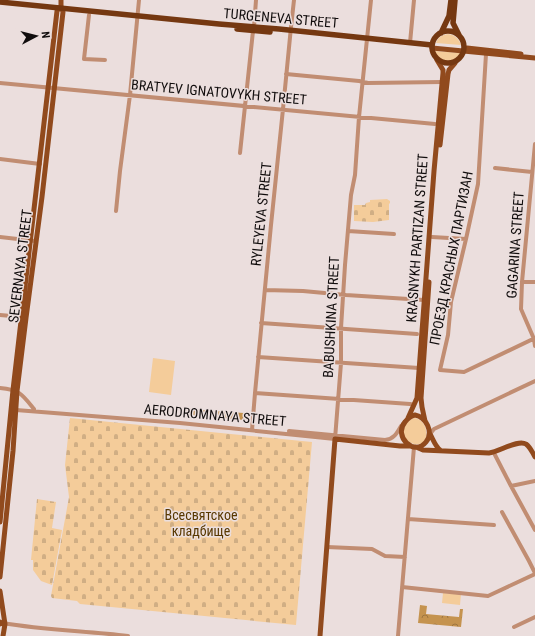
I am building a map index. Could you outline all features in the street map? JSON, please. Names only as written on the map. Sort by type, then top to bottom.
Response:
[{"type":"highway","points":[[441,33],[449,16],[451,0]]},
{"type":"highway","points":[[455,0],[453,23],[460,35],[464,43],[464,50],[461,58],[450,64],[444,64],[437,60],[433,53],[432,46],[435,38],[441,33],[448,31],[452,31],[460,35]]},
{"type":"highway","name":"TURGENEVA STREET","points":[[0,2],[24,2],[60,8],[137,17],[432,46]]},
{"type":"highway","name":"TURGENEVA STREET","points":[[0,6],[60,8],[89,15],[137,17]]},
{"type":"highway","name":"TURGENEVA STREET","points":[[367,40],[432,46]]},
{"type":"main road","name":"SEVERNAYA STREET","points":[[0,577],[15,408],[15,390],[60,8]]},
{"type":"main road","name":"TURGENEVA STREET","points":[[432,46],[486,54],[535,57]]},
{"type":"main road","name":"TURGENEVA STREET","points":[[464,50],[487,50],[535,57]]},
{"type":"main road","name":"KRASNYKH PARTIZAN STREET","points":[[408,418],[417,398],[443,73],[437,60]]},
{"type":"main road","name":"KRASNYKH PARTIZAN STREET","points":[[425,421],[421,398],[437,172],[448,74],[455,62]]},
{"type":"main road","name":"SEVERNAYA STREET","points":[[38,204],[40,164],[51,88]]},
{"type":"main road","name":"SEVERNAYA STREET","points":[[0,522],[3,465],[15,408]]},
{"type":"main road","points":[[430,434],[422,446],[414,447],[407,444],[402,436],[401,429],[408,418],[412,416],[421,417],[425,421],[437,448],[440,450]]},
{"type":"main road","name":"AERODROMNAYA STREET","points":[[335,437],[414,447],[423,450],[489,454],[494,453]]},
{"type":"main road","name":"BABUSHKINA STREET","points":[[320,636],[335,437]]},
{"type":"main road","points":[[494,453],[514,445],[524,443],[535,457]]},
{"type":"main road","points":[[0,591],[3,636]]},
{"type":"street","points":[[116,211],[130,95],[139,0]]},
{"type":"street","points":[[240,153],[256,0]]},
{"type":"street","name":"RYLEYEVA STREET","points":[[252,429],[254,393],[294,0]]},
{"type":"street","name":"BABUSHKINA STREET","points":[[335,437],[339,399],[341,328],[348,231],[351,195],[355,175],[371,0]]},
{"type":"street","points":[[410,43],[414,0]]},
{"type":"street","points":[[89,15],[84,59],[105,60]]},
{"type":"street","name":"ПРОЕЗД КРАСНЫХ ПАРТИЗАН","points":[[486,54],[478,181],[451,302],[448,335],[440,370],[464,372],[534,339]]},
{"type":"street","points":[[286,74],[368,83],[442,82]]},
{"type":"street","name":"BRATYEV IGNATOVYKH STREET","points":[[0,83],[435,124]]},
{"type":"street","name":"GAGARINA STREET","points":[[535,144],[522,282],[521,309],[534,339],[535,346]]},
{"type":"street","points":[[0,159],[40,164]]},
{"type":"street","points":[[495,168],[532,172]]},
{"type":"street","points":[[348,231],[394,234]]},
{"type":"street","points":[[432,236],[466,239]]},
{"type":"street","points":[[0,237],[33,241]]},
{"type":"street","points":[[522,282],[535,282]]},
{"type":"street","points":[[265,290],[303,291],[424,300]]},
{"type":"street","points":[[0,315],[24,318]]},
{"type":"street","points":[[262,323],[417,334]]},
{"type":"street","points":[[258,357],[419,368]]},
{"type":"street","points":[[430,434],[434,429],[535,381]]},
{"type":"street","points":[[0,388],[15,390],[24,396],[34,409]]},
{"type":"street","points":[[254,393],[414,405]]},
{"type":"street","name":"AERODROMNAYA STREET","points":[[15,408],[180,421],[335,437],[388,440],[395,436],[403,424]]},
{"type":"street","name":"AERODROMNAYA STREET","points":[[15,408],[252,429]]},
{"type":"street","points":[[428,427],[434,429]]},
{"type":"street","points":[[398,636],[414,447]]},
{"type":"street","points":[[494,453],[510,486],[535,530]]},
{"type":"street","points":[[510,486],[535,481]]},
{"type":"street","points":[[402,587],[488,596],[535,574],[502,512]]},
{"type":"street","points":[[408,519],[494,525]]},
{"type":"street","points":[[327,547],[372,549],[385,556],[405,557]]},
{"type":"street","points":[[514,627],[535,617]]},
{"type":"street","points":[[1,623],[72,634],[128,636]]},
{"type":"green space","points":[[448,34],[453,35],[461,45],[436,43],[440,37]]},
{"type":"green space","points":[[435,51],[460,53],[454,59],[447,61],[440,58]]},
{"type":"green space","points":[[387,199],[390,201],[389,220],[373,222],[354,221],[354,205],[365,205],[366,203],[370,202],[370,200]]},
{"type":"green space","points":[[153,358],[175,361],[171,395],[149,392]]},
{"type":"green space","points":[[184,408],[212,411],[211,417],[184,414]]},
{"type":"green space","points":[[214,411],[244,413],[244,420],[214,417]]},
{"type":"green space","name":"Всесвятское кладбище","points":[[70,418],[312,442],[296,625],[80,604],[77,601],[52,598],[51,596],[69,497],[65,465]]},
{"type":"green space","points":[[414,418],[423,423],[425,427],[426,437],[420,444],[411,443],[406,439],[404,432],[406,424]]},
{"type":"green space","points":[[37,499],[56,502],[52,528],[62,530],[52,585],[41,581],[33,570],[33,560],[31,560]]},
{"type":"green space","points":[[443,593],[461,594],[460,605],[442,603]]},
{"type":"green space","points":[[420,605],[427,606],[426,614],[459,617],[460,609],[463,609],[461,627],[418,623]]}]
